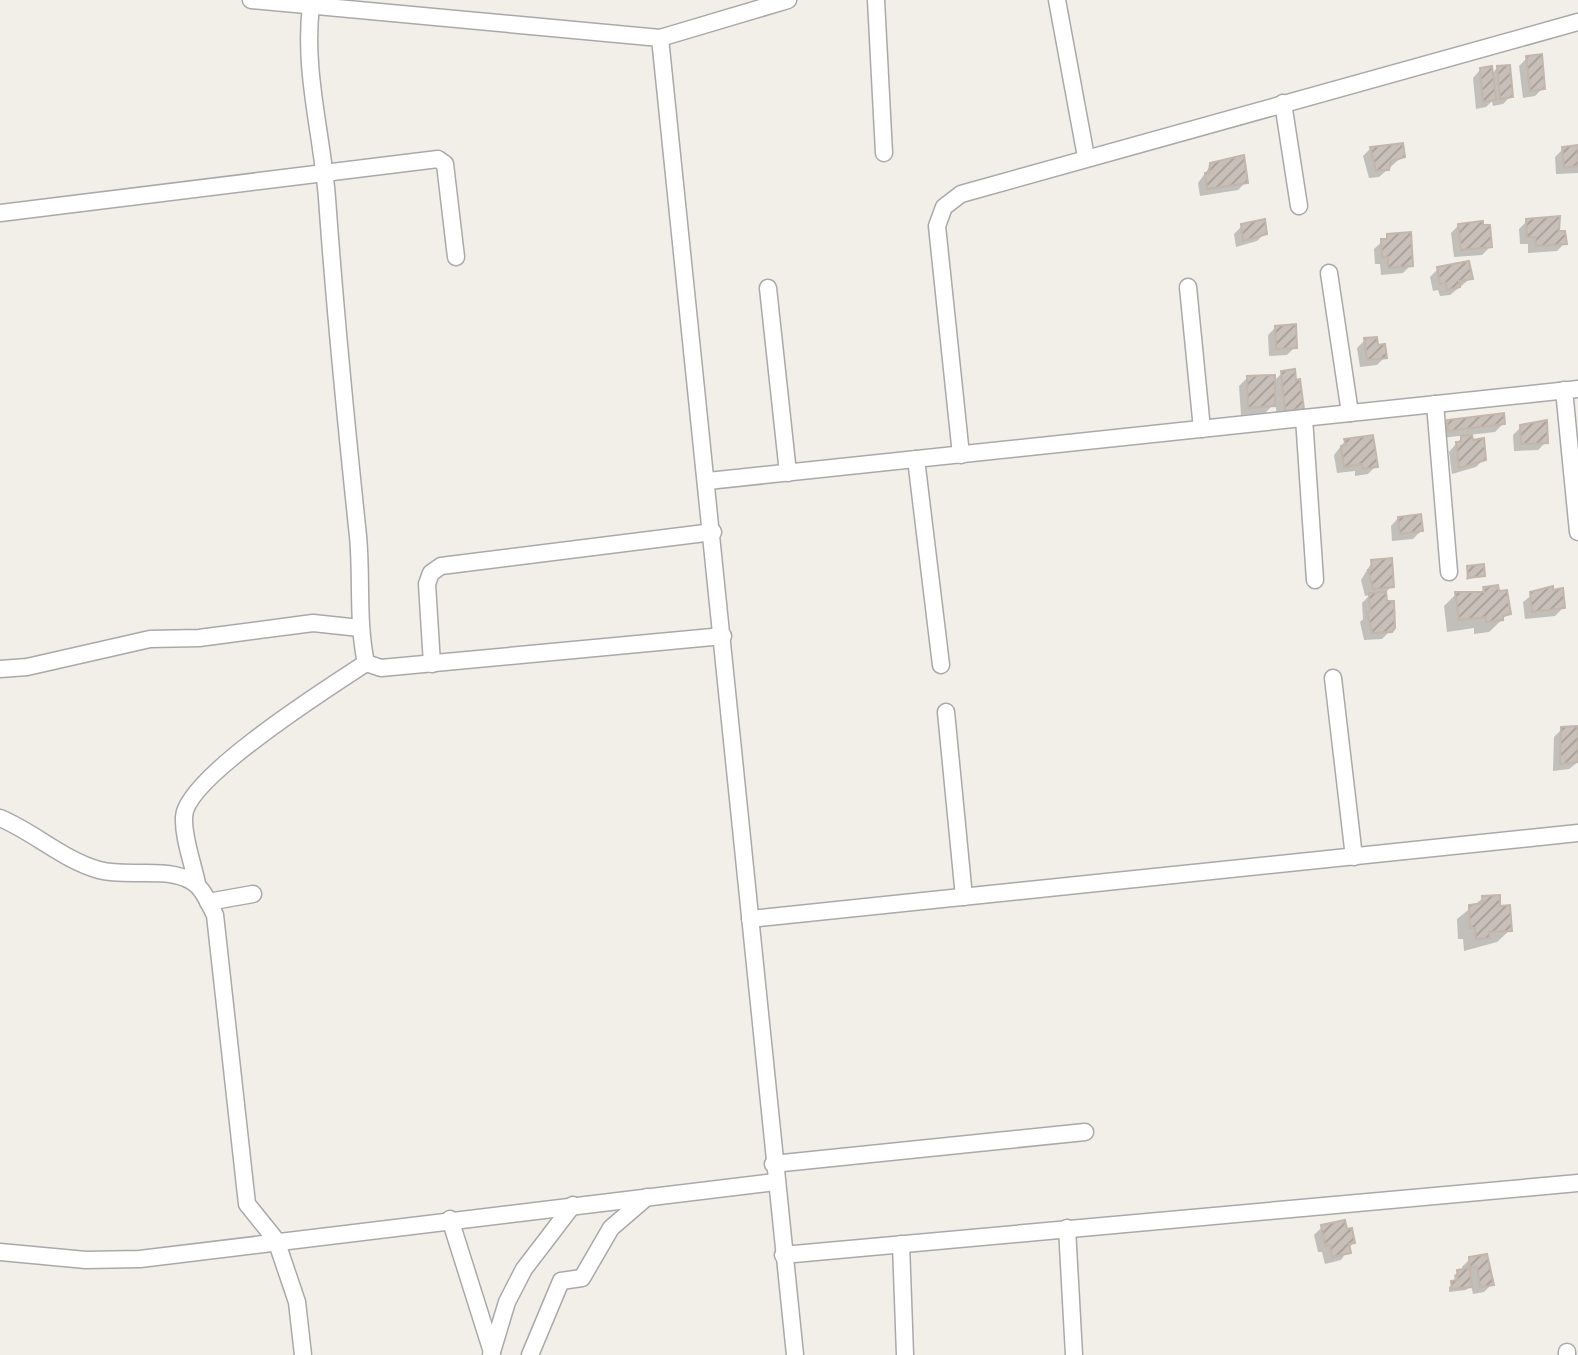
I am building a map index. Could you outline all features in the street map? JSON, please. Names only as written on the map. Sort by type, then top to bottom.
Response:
[{"type":"street","points":[[251,0],[624,32],[660,38],[788,0]]},
{"type":"street","points":[[876,0],[884,153]]},
{"type":"street","points":[[1057,0],[1086,157]]},
{"type":"street","points":[[311,6],[307,35],[324,171],[340,382],[358,541],[360,628],[366,663]]},
{"type":"street","points":[[961,455],[937,226],[944,207],[961,194],[1578,22]]},
{"type":"street","points":[[660,38],[708,481],[774,1173],[795,1355]]},
{"type":"street","points":[[1283,103],[1299,206]]},
{"type":"street","points":[[0,213],[438,159],[445,164],[456,257]]},
{"type":"street","points":[[1329,273],[1350,413]]},
{"type":"street","points":[[1188,287],[1202,429]]},
{"type":"street","points":[[768,288],[788,473]]},
{"type":"street","points":[[708,481],[1571,390],[1578,532]]},
{"type":"street","points":[[1435,404],[1449,572]]},
{"type":"street","points":[[1304,418],[1315,580]]},
{"type":"street","points":[[916,459],[941,665]]},
{"type":"street","points":[[432,664],[427,584],[431,573],[441,566],[713,532]]},
{"type":"street","points":[[0,669],[150,639],[199,638],[313,623],[360,628]]},
{"type":"street","points":[[366,663],[381,668],[723,636]]},
{"type":"street","points":[[303,1355],[297,1302],[276,1240],[247,1204],[244,1191],[215,915],[197,884],[184,816],[190,797],[256,738],[366,663]]},
{"type":"street","points":[[1333,678],[1354,857]]},
{"type":"street","points":[[946,712],[964,897]]},
{"type":"street","points":[[0,818],[73,860],[100,870],[183,877],[197,884]]},
{"type":"street","points":[[750,919],[1578,833]]},
{"type":"street","points":[[208,902],[253,894]]},
{"type":"street","points":[[0,1252],[86,1260],[140,1259],[647,1197],[774,1173],[1085,1132]]},
{"type":"street","points":[[783,1255],[1578,1183]]},
{"type":"street","points":[[530,1355],[561,1281],[582,1278],[611,1228],[647,1197]]},
{"type":"street","points":[[491,1354],[507,1302],[524,1269],[573,1205]]},
{"type":"street","points":[[450,1219],[491,1354]]},
{"type":"street","points":[[1067,1228],[1074,1355]]},
{"type":"street","points":[[901,1244],[905,1355]]},
{"type":"building","points":[[1542,54],[1545,89],[1530,91],[1526,56]]},
{"type":"building","points":[[1510,65],[1513,97],[1500,99],[1497,66]]},
{"type":"building","points":[[1492,66],[1496,100],[1483,102],[1480,68]]},
{"type":"building","points":[[1403,143],[1405,157],[1391,161],[1389,170],[1376,171],[1370,147]]},
{"type":"building","points":[[1578,145],[1578,166],[1564,168],[1562,147]]},
{"type":"building","points":[[1244,155],[1248,183],[1207,189],[1205,173],[1209,173],[1210,163]]},
{"type":"building","points":[[1560,216],[1559,231],[1565,231],[1567,244],[1536,246],[1535,237],[1527,237],[1526,219]]},
{"type":"building","points":[[1265,219],[1267,234],[1243,241],[1241,224]]},
{"type":"building","points":[[1483,221],[1483,225],[1490,225],[1492,247],[1461,250],[1458,224]]},
{"type":"building","points":[[1411,232],[1413,266],[1388,268],[1388,257],[1382,257],[1381,239],[1387,239],[1387,234]]},
{"type":"building","points":[[1469,261],[1473,279],[1459,281],[1460,287],[1447,290],[1446,283],[1440,284],[1437,267]]},
{"type":"building","points":[[1296,324],[1297,348],[1276,349],[1275,326]]},
{"type":"building","points":[[1377,337],[1378,345],[1385,344],[1387,358],[1367,360],[1364,338]]},
{"type":"building","points":[[1295,369],[1296,380],[1300,379],[1304,409],[1285,411],[1281,371]]},
{"type":"building","points":[[1275,375],[1275,406],[1248,408],[1247,376]]},
{"type":"building","points":[[1504,413],[1505,424],[1448,431],[1447,420]]},
{"type":"building","points":[[1547,420],[1548,443],[1521,444],[1520,425]]},
{"type":"building","points":[[1373,435],[1378,467],[1363,469],[1362,464],[1344,467],[1341,446],[1346,445],[1344,439]]},
{"type":"building","points":[[1472,435],[1473,440],[1484,438],[1486,460],[1459,468],[1456,442],[1461,442],[1461,436]]},
{"type":"building","points":[[1421,514],[1423,531],[1400,534],[1398,517]]},
{"type":"building","points":[[1392,558],[1394,587],[1373,589],[1368,570],[1372,570],[1371,560]]},
{"type":"building","points":[[1484,564],[1485,576],[1468,578],[1467,566]]},
{"type":"building","points":[[1498,585],[1499,591],[1507,590],[1511,614],[1503,616],[1503,620],[1486,622],[1486,617],[1459,620],[1455,592],[1484,592],[1483,587]]},
{"type":"building","points":[[1553,586],[1553,590],[1563,588],[1565,608],[1532,612],[1530,592]]},
{"type":"building","points":[[1386,592],[1387,601],[1394,601],[1395,628],[1392,632],[1372,633],[1367,612],[1370,612],[1369,593]]},
{"type":"building","points":[[1578,726],[1578,762],[1560,764],[1561,727]]},
{"type":"building","points":[[1500,895],[1500,906],[1510,905],[1512,931],[1489,932],[1490,938],[1476,939],[1475,928],[1470,928],[1469,905],[1483,903],[1482,896]]},
{"type":"building","points":[[1345,1220],[1347,1229],[1352,1228],[1355,1243],[1349,1244],[1351,1253],[1332,1257],[1330,1245],[1325,1246],[1321,1225]]},
{"type":"building","points":[[1487,1254],[1494,1285],[1480,1287],[1477,1267],[1470,1268],[1469,1257]]},
{"type":"building","points":[[1470,1268],[1472,1287],[1452,1289],[1451,1281],[1458,1280],[1457,1270]]}]
